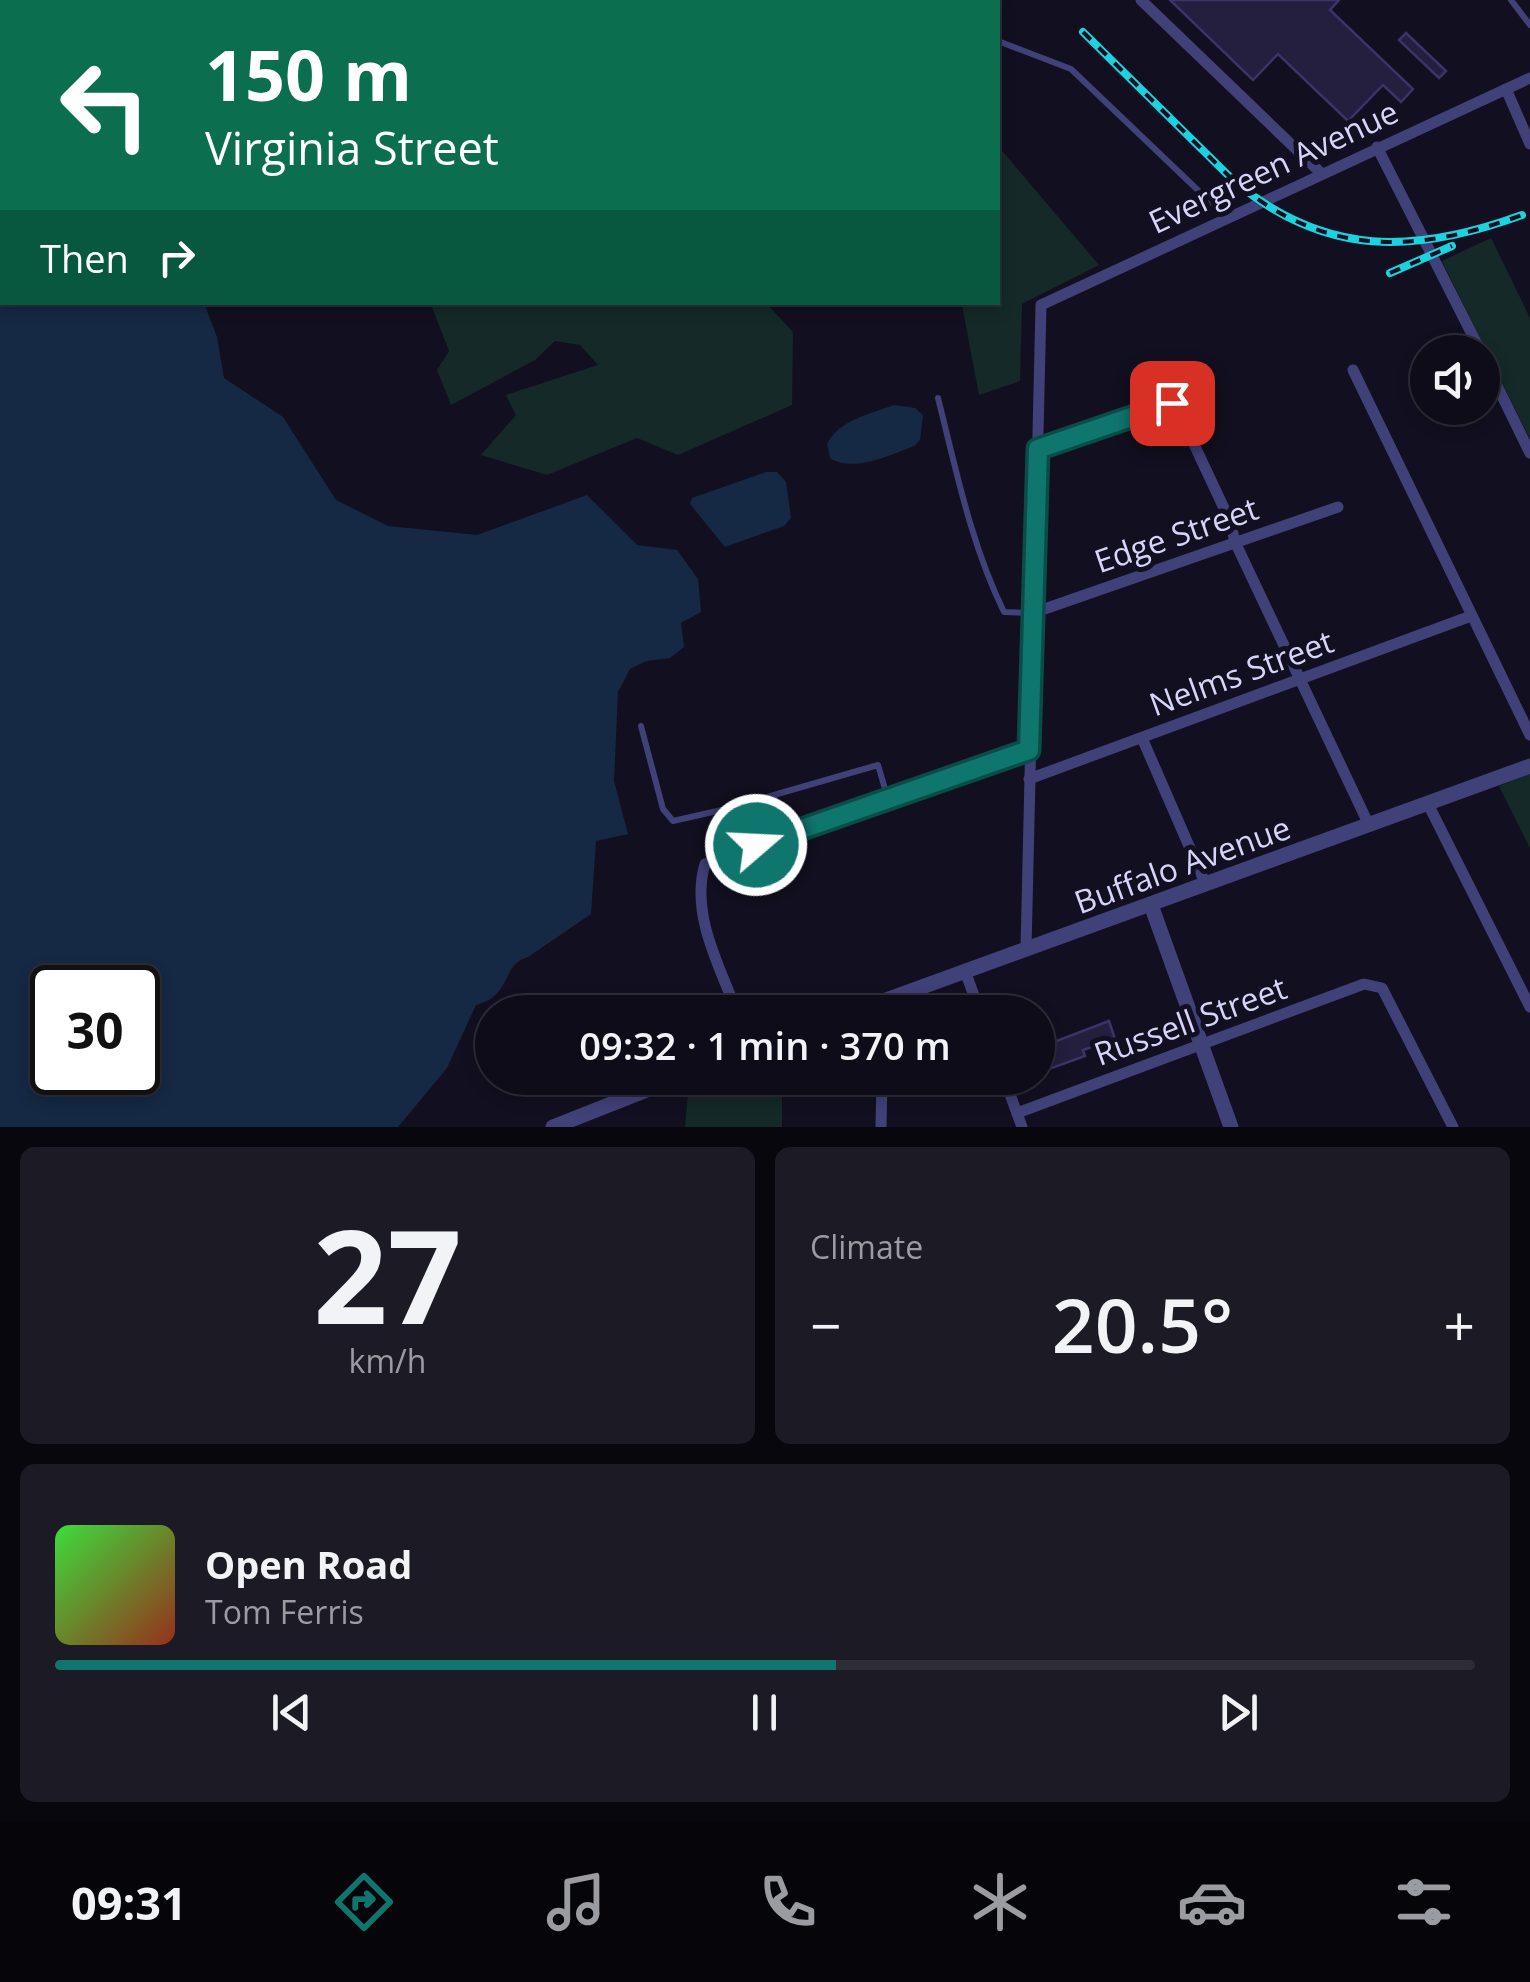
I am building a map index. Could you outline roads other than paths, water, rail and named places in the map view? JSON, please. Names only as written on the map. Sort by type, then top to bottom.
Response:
[{"type":"street","points":[[1141,0],[1322,174]]},
{"type":"street","name":"Evergreen Avenue","points":[[1038,449],[1041,305],[1530,78]]},
{"type":"street","points":[[1506,89],[1530,144]]},
{"type":"street","points":[[1377,147],[1472,335]]},
{"type":"street","points":[[1353,370],[1530,736]]},
{"type":"street","points":[[1500,391],[1530,452]]},
{"type":"street","points":[[1026,949],[1038,449],[1172,403],[1369,825]]},
{"type":"street","name":"Edge Street","points":[[1032,613],[1338,507]]},
{"type":"street","name":"Nelms Street","points":[[1029,779],[1471,616]]},
{"type":"street","points":[[1142,738],[1206,885]]},
{"type":"street","points":[[730,995],[703,924],[705,864],[1029,750]]},
{"type":"street","name":"Buffalo Avenue","points":[[910,995],[965,971],[1530,766]]},
{"type":"street","points":[[1428,804],[1530,1007]]},
{"type":"street","points":[[1150,905],[1231,1127]]},
{"type":"street","points":[[965,971],[974,995]]},
{"type":"street","name":"Russell Street","points":[[1016,1113],[1364,984],[1382,988],[1453,1127]]},
{"type":"street","points":[[553,1127],[634,1095]]},
{"type":"street","points":[[881,1127],[882,1095]]},
{"type":"street","points":[[1010,1095],[1022,1127]]},
{"type":"lane","points":[[1511,0],[1530,25]]},
{"type":"lane","points":[[1000,43],[1071,70],[1226,218]]},
{"type":"lane","points":[[938,398],[976,540],[995,594],[1004,612],[1032,613]]},
{"type":"lane","points":[[641,726],[663,809],[673,821],[878,765],[888,799]]},
{"type":"lane","points":[[774,796],[780,837]]},
{"type":"lane","points":[[726,809],[736,852]]},
{"type":"water","points":[[0,305],[205,305],[217,337],[224,378],[283,417],[336,500],[388,526],[477,535],[587,495],[637,545],[677,550],[698,579],[701,612],[681,623],[684,647],[670,658],[646,661],[630,669],[618,692],[614,781],[628,834],[596,841],[591,914],[519,961],[496,995],[475,995],[475,1007],[447,1068],[398,1127],[0,1127]]},
{"type":"water","points":[[894,405],[915,408],[923,415],[920,440],[914,446],[861,463],[830,458],[827,444],[839,429]]},
{"type":"water","points":[[766,472],[777,472],[786,482],[791,518],[784,526],[725,547],[690,504],[692,498]]},
{"type":"railway","points":[[1083,32],[1235,182],[1269,207],[1303,224],[1338,236],[1408,241],[1445,237],[1522,215]]},
{"type":"railway","points":[[1390,273],[1452,246]]}]
